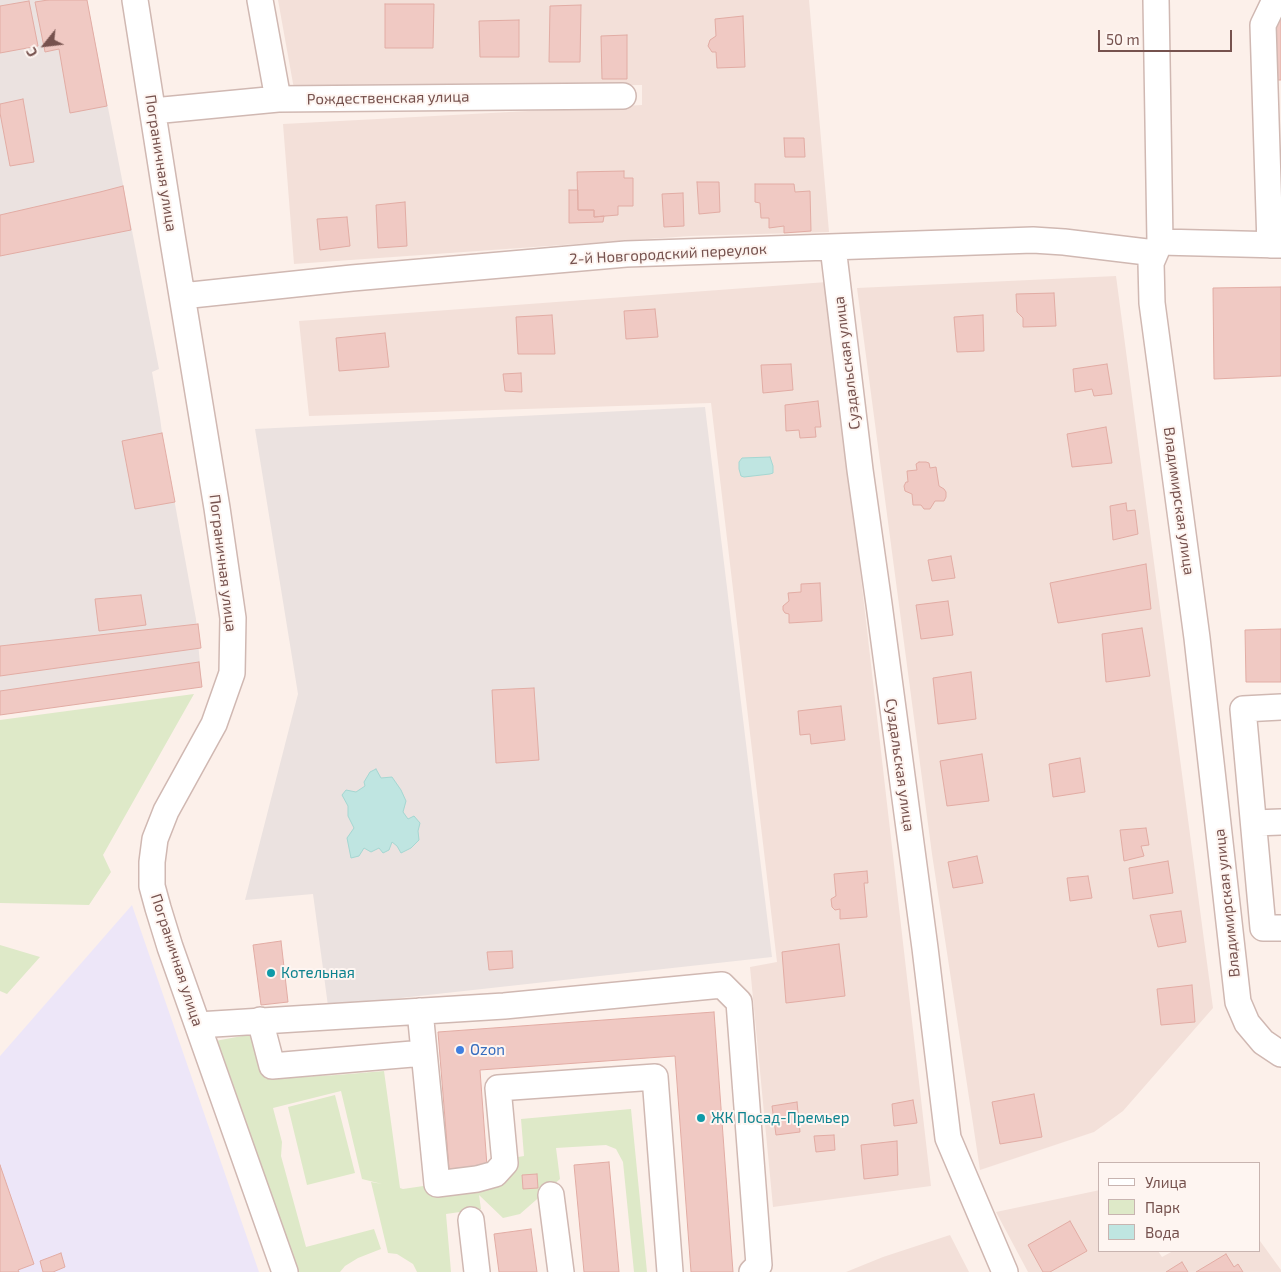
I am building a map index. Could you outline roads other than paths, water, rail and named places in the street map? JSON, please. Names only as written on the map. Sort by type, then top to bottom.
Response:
[{"type":"street","name":"Пограничная улица","points":[[135,0],[233,618],[232,673],[214,724],[166,811],[155,839],[152,862],[152,886],[170,947],[285,1272]]},
{"type":"street","points":[[260,0],[278,99]]},
{"type":"street","name":"Владимирская улица","points":[[1156,0],[1158,248],[1151,262],[1152,303],[1197,638],[1238,1002],[1247,1022],[1263,1042],[1281,1054]]},
{"type":"street","points":[[1275,0],[1262,25],[1276,245]]},
{"type":"street","name":"Рождественская улица","points":[[153,111],[278,99],[623,96]]},
{"type":"street","name":"2-й Новгородский переулок","points":[[182,296],[352,278],[626,254],[1033,240],[1158,248],[1276,245]]},
{"type":"street","name":"Суздальская улица","points":[[833,247],[856,443],[925,948],[948,1138],[1005,1272]]},
{"type":"street","points":[[1281,707],[1243,709],[1263,928],[1281,928]]},
{"type":"street","points":[[1254,822],[1281,822]]},
{"type":"street","points":[[198,1025],[504,1006],[722,985],[739,1002],[759,1265],[752,1272]]},
{"type":"street","points":[[420,1011],[437,1184],[477,1180],[495,1174],[505,1163],[498,1088],[655,1077],[670,1272]]},
{"type":"street","points":[[260,1020],[272,1066],[424,1053]]},
{"type":"street","points":[[551,1195],[561,1272]]},
{"type":"street","points":[[471,1220],[477,1272]]},
{"type":"water","points":[[770,457],[773,473],[741,476],[739,462],[742,458]]},
{"type":"water","points":[[376,769],[381,778],[392,777],[401,790],[406,801],[403,812],[408,819],[414,816],[420,823],[418,831],[419,840],[411,848],[401,853],[392,842],[389,850],[383,853],[379,848],[371,852],[364,848],[359,856],[351,858],[347,838],[354,828],[348,816],[348,806],[342,795],[346,790],[356,792],[365,786],[364,782],[370,772]]},
{"type":"place","name":"Котельная","points":[[271,973]]},
{"type":"place","name":"Ozon","points":[[460,1050]]},
{"type":"place","name":"ЖК Посад-Премьер","points":[[701,1118]]}]
